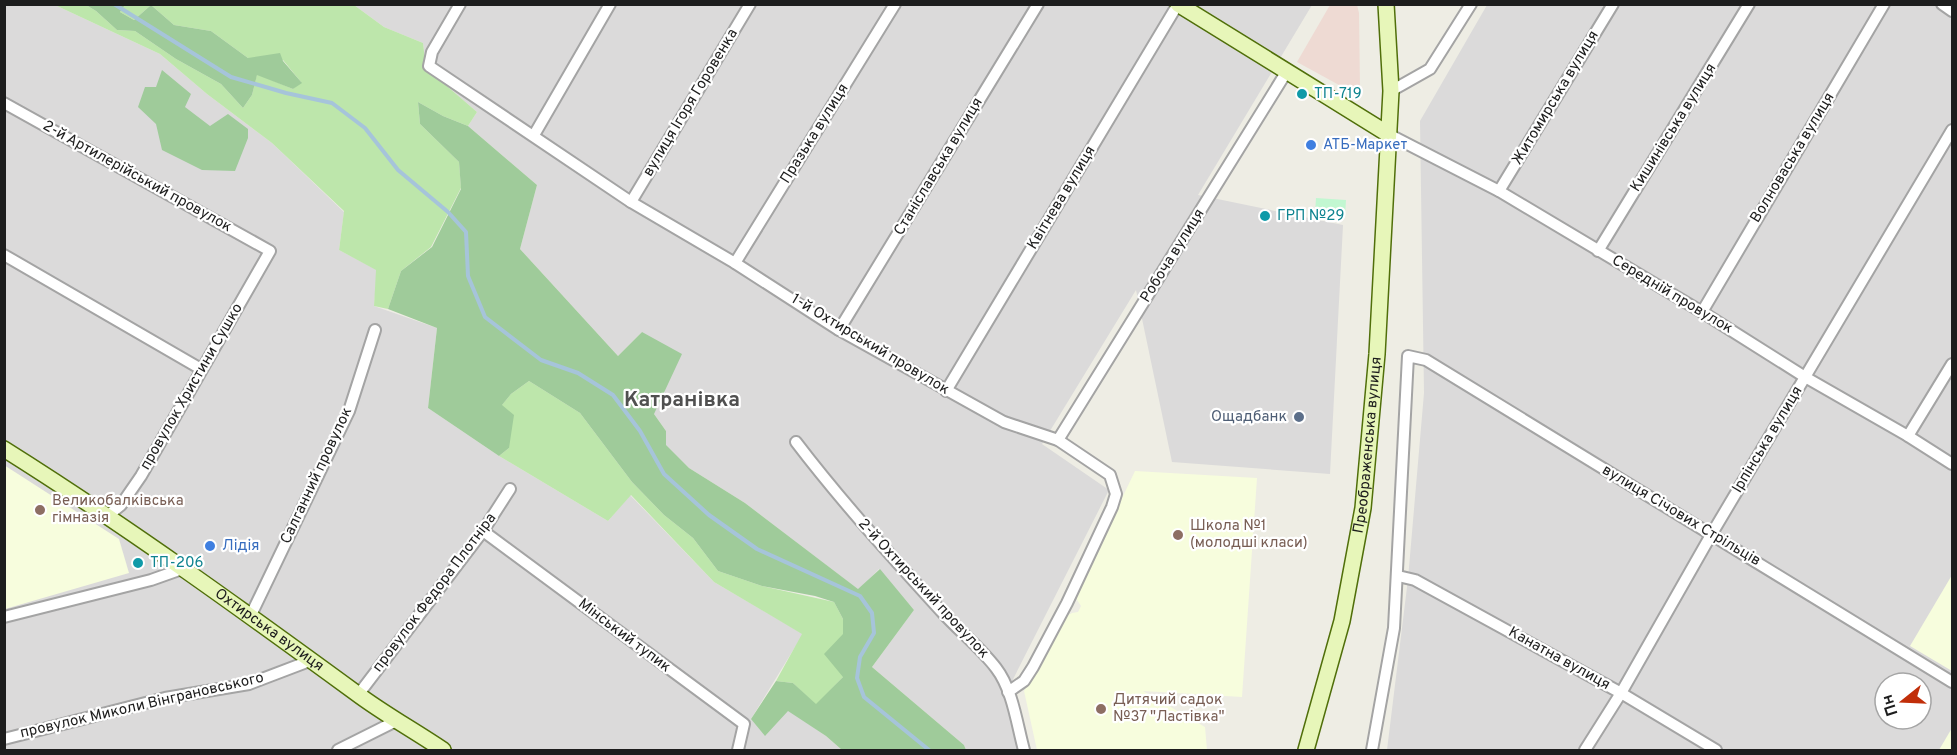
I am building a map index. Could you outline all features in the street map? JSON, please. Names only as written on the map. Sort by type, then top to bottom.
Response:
[{"type":"street","name":"1-й Охтирський провулок","points":[[460,4],[432,52],[429,66],[631,202],[735,263],[839,330],[1004,422],[1058,440],[1110,475],[1116,494],[1112,507],[1072,593],[1024,681],[1008,692]]},
{"type":"street","points":[[534,135],[610,4]]},
{"type":"street","name":"вулиця Ігоря Горовенка","points":[[631,202],[750,4]]},
{"type":"street","name":"Празька вулиця","points":[[735,263],[895,4]]},
{"type":"street","name":"Станіславська вулиця","points":[[839,330],[1038,4]]},
{"type":"street","points":[[1178,4],[1388,134]]},
{"type":"street","name":"Квітнева вулиця","points":[[946,391],[1178,4]]},
{"type":"street","name":"Преображенська вулиця","points":[[1306,750],[1342,621],[1363,508],[1377,354],[1391,91],[1386,4]]},
{"type":"street","points":[[1391,91],[1430,69],[1471,4]]},
{"type":"street","name":"Житомирська вулиця","points":[[1499,191],[1613,4]]},
{"type":"street","name":"Кишинівська вулиця","points":[[1598,250],[1749,4]]},
{"type":"street","name":"Волноваська вулиця","points":[[1702,312],[1884,4]]},
{"type":"street","points":[[1942,4],[1953,11]]},
{"type":"street","name":"Робоча вулиця","points":[[1058,440],[1287,71]]},
{"type":"street","name":"2-й Артилерійський провулок","points":[[4,103],[270,251]]},
{"type":"street","name":"Ірпінська вулиця","points":[[1585,750],[1621,693],[1711,535],[1953,130]]},
{"type":"street","name":"Середній провулок","points":[[1388,134],[1499,191],[1953,464]]},
{"type":"street","name":"провулок Христини Сушко","points":[[106,517],[121,505],[141,476],[270,251]]},
{"type":"street","points":[[4,255],[201,369]]},
{"type":"street","name":"Салганний провулок","points":[[250,617],[349,411],[375,330]]},
{"type":"street","name":"вулиця Січових Стрільців","points":[[1398,576],[1408,356],[1426,360],[1953,682]]},
{"type":"street","points":[[1908,436],[1953,364]]},
{"type":"street","name":"2-й Охтирський провулок","points":[[796,442],[824,479],[912,579],[997,669],[1008,692],[1024,750]]},
{"type":"street","name":"Охтирська вулиця","points":[[4,449],[183,569],[358,695],[443,750]]},
{"type":"street","name":"провулок Федора Плотніра","points":[[358,695],[483,531],[510,489]]},
{"type":"street","name":"Мінський тупик","points":[[483,531],[744,724],[738,750]]},
{"type":"street","points":[[4,617],[151,580],[183,569]]},
{"type":"street","points":[[1372,750],[1394,628],[1398,576]]},
{"type":"street","name":"Канатна вулиця","points":[[1398,576],[1415,580],[1621,693],[1716,750]]},
{"type":"street","name":"провулок Миколи Вінграновського","points":[[4,739],[165,698],[249,684],[312,660]]},
{"type":"street","points":[[338,750],[351,748],[398,720]]},
{"type":"shaded area","points":[[4,5],[55,5],[160,54],[207,94],[272,143],[344,212],[339,250],[377,270],[374,306],[437,328],[428,408],[499,456],[608,521],[630,495],[714,582],[803,634],[751,719],[788,710],[842,750],[5,750]]},
{"type":"shaded area","points":[[354,5],[1312,5],[1198,195],[1343,225],[1330,474],[1172,462],[1136,290],[1042,444],[1109,490],[1004,697],[1019,750],[966,750],[964,745],[872,667],[914,610],[879,569],[859,590],[745,503],[689,468],[665,445],[666,431],[654,414],[642,332],[618,356],[520,249],[537,185],[468,126],[477,112],[426,68],[423,43],[384,27]]},
{"type":"shaded area","points":[[1330,5],[1357,5],[1360,89],[1350,91],[1297,62]]},
{"type":"shaded area","points":[[1487,5],[1952,5],[1952,750],[1387,750],[1408,579],[1424,393],[1420,121]]},
{"type":"shaded area","points":[[1316,198],[1346,200],[1345,216],[1315,214]]},
{"type":"shaded area","name":"Великобалківська гімназія","points":[[4,465],[119,539],[129,573],[5,609]]},
{"type":"shaded area","name":"Школа №1 (молодші класи)","points":[[1135,471],[1257,478],[1242,697],[1143,691],[1205,727],[1207,750],[1037,750],[1024,691],[1066,616],[1078,612],[1081,606],[1077,600],[1077,592]]},
{"type":"shaded area","points":[[1952,575],[1952,671],[1910,646]]},
{"type":"shaded area","points":[[1952,728],[1952,750],[1939,750]]},
{"type":"green space","points":[[55,5],[86,5],[117,30],[135,31],[176,59],[221,84],[243,108],[252,95],[257,74],[293,89],[301,82],[283,60],[248,58],[211,31],[174,25],[151,5],[354,5],[384,27],[423,43],[426,68],[477,112],[468,126],[443,116],[418,102],[420,124],[459,162],[461,188],[431,247],[401,271],[388,309],[374,306],[376,270],[339,250],[344,211],[272,143],[207,94],[160,54]]},
{"type":"green space","points":[[86,5],[125,5],[120,12],[134,20],[151,5],[174,25],[211,31],[248,58],[280,53],[283,61],[302,83],[293,89],[257,75],[252,95],[243,108],[221,84],[176,59],[135,31],[117,30]]},
{"type":"green space","points":[[125,5],[151,5],[134,20],[120,12]]},
{"type":"green space","points":[[162,70],[191,94],[185,107],[210,126],[228,114],[248,129],[248,138],[235,171],[202,170],[162,150],[156,124],[138,107],[145,87],[156,87]]},
{"type":"green space","points":[[418,102],[443,116],[468,126],[537,185],[520,249],[618,356],[642,332],[682,354],[654,414],[666,431],[666,445],[689,468],[745,503],[858,589],[880,569],[914,610],[872,667],[964,745],[966,750],[842,750],[826,736],[788,711],[765,736],[751,719],[776,681],[793,683],[816,704],[843,677],[824,654],[843,634],[843,619],[834,602],[762,586],[718,571],[693,538],[664,515],[632,482],[580,413],[529,381],[511,394],[502,405],[514,415],[509,448],[499,456],[428,408],[437,328],[388,309],[401,271],[432,247],[461,189],[459,162],[420,124]]},
{"type":"green space","points":[[529,381],[580,413],[632,482],[664,515],[693,538],[718,571],[762,586],[834,602],[843,619],[843,677],[816,705],[793,683],[776,681],[802,634],[714,582],[631,495],[608,521],[499,456],[509,448],[501,406],[511,394]]},
{"type":"waterway","points":[[114,4],[231,77],[332,103],[365,128],[398,170],[448,212],[466,232],[468,276],[485,317],[541,360],[578,373],[613,395],[640,431],[664,474],[709,515],[757,549],[860,596],[872,613],[874,633],[860,657],[857,678],[864,697],[929,750]]},
{"type":"place","name":"ТП-719","points":[[1302,94]]},
{"type":"place","name":"АТБ-Маркет","points":[[1311,145]]},
{"type":"place","name":"ГРП №29","points":[[1265,216]]},
{"type":"place","name":"Ощадбанк","points":[[1299,417]]},
{"type":"place","name":"Великобалківська гімназія","points":[[40,510]]},
{"type":"place","name":"Школа №1 (молодші класи)","points":[[1178,535]]},
{"type":"place","name":"Лідія","points":[[210,546]]},
{"type":"place","name":"ТП-206","points":[[138,563]]},
{"type":"place","name":"Дитячий садок №37 \"Ластівка\"","points":[[1101,709]]},
{"type":"district","name":"Катранівка","points":[[682,400]]}]
